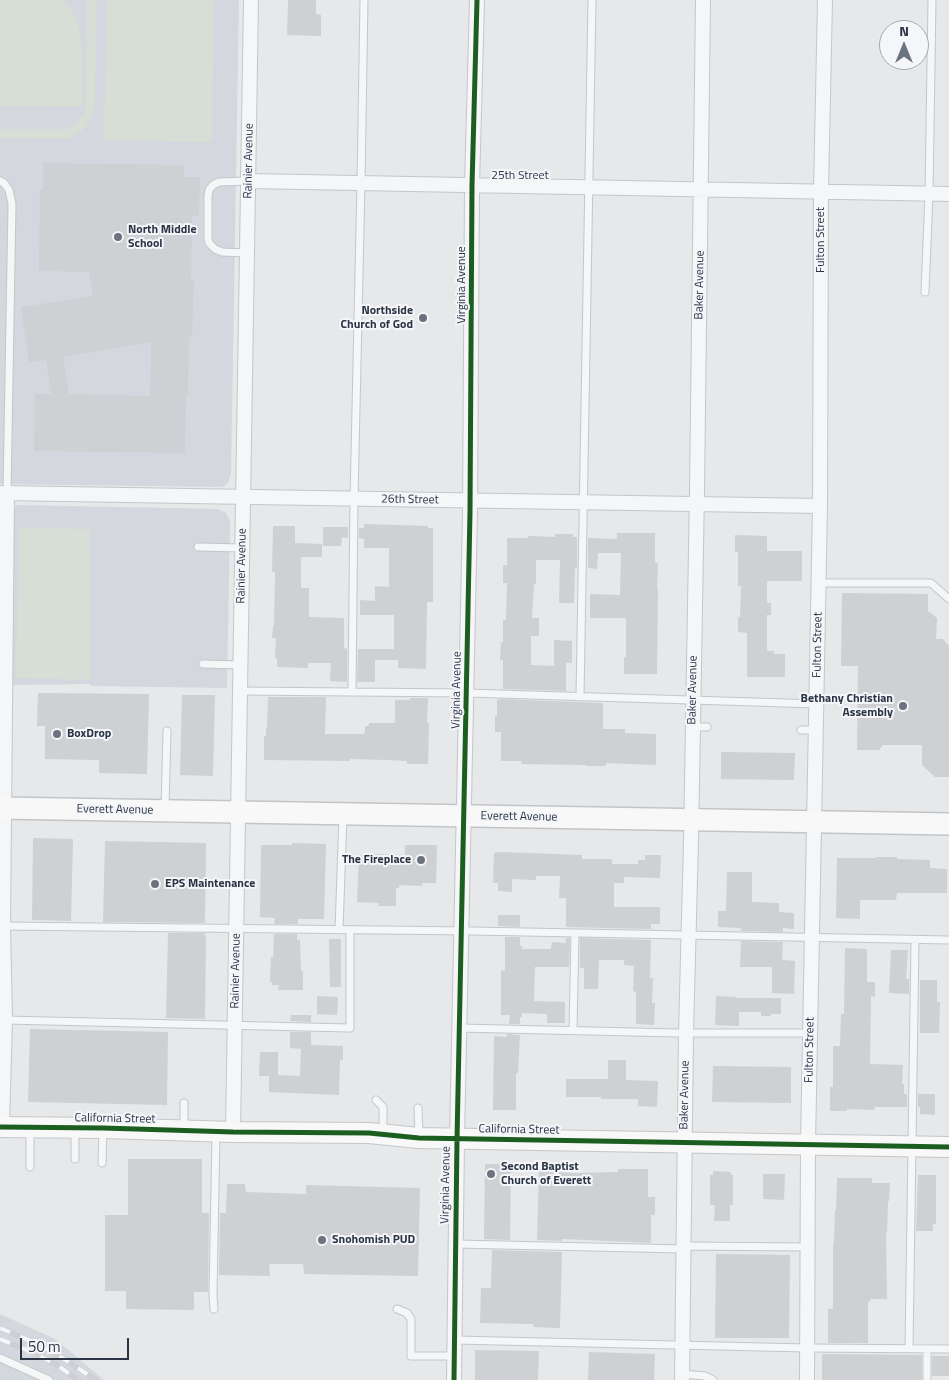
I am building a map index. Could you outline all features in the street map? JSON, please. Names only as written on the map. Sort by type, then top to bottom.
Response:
[{"type":"main road","name":"Everett Avenue","points":[[2,808],[949,824]]},
{"type":"street","name":"Rainier Avenue","points":[[225,1131],[235,1024],[252,0]]},
{"type":"street","name":"Virginia Avenue","points":[[454,1380],[470,500],[472,186],[477,0]]},
{"type":"street","name":"Baker Avenue","points":[[682,1377],[703,0]]},
{"type":"street","name":"Fulton Street","points":[[807,1380],[808,1145],[820,506],[825,0]]},
{"type":"street","name":"25th Street","points":[[248,181],[949,194]]},
{"type":"street","name":"26th Street","points":[[4,493],[820,506]]},
{"type":"street","points":[[1,1127],[5,1020],[2,808],[4,493]]},
{"type":"street","name":"California Street","points":[[1,1127],[384,1134],[419,1138],[457,1139],[949,1147]]},
{"type":"lane","points":[[352,692],[364,0]]},
{"type":"lane","points":[[580,697],[592,0]]},
{"type":"lane","points":[[925,292],[929,194],[932,0]]},
{"type":"lane","points":[[0,181],[9,190],[12,204],[4,493]]},
{"type":"lane","points":[[247,254],[222,252],[214,249],[208,238],[208,196],[213,185],[219,182],[248,181]]},
{"type":"lane","points":[[198,547],[242,548]]},
{"type":"lane","points":[[818,583],[931,582],[949,599]]},
{"type":"lane","points":[[203,664],[241,665]]},
{"type":"lane","points":[[240,691],[466,693],[817,704]]},
{"type":"lane","points":[[692,727],[707,727]]},
{"type":"lane","points":[[800,730],[816,730]]},
{"type":"lane","points":[[165,810],[167,731]]},
{"type":"lane","points":[[339,930],[343,814]]},
{"type":"lane","points":[[3,926],[462,931],[949,940]]},
{"type":"lane","points":[[5,1020],[350,1028],[350,930]]},
{"type":"lane","points":[[573,1031],[575,934]]},
{"type":"lane","points":[[909,1348],[915,940]]},
{"type":"lane","points":[[185,1023],[185,1033]]},
{"type":"lane","points":[[459,1028],[686,1034],[810,1034]]},
{"type":"lane","points":[[376,1100],[384,1107],[384,1134]]},
{"type":"lane","points":[[184,1103],[184,1130]]},
{"type":"lane","points":[[418,1108],[419,1138]]},
{"type":"lane","points":[[30,1127],[30,1167]]},
{"type":"lane","points":[[75,1128],[75,1159]]},
{"type":"lane","points":[[102,1162],[103,1128]]},
{"type":"lane","points":[[214,1309],[213,1294],[225,1131]]},
{"type":"lane","points":[[456,1244],[807,1248]]},
{"type":"lane","points":[[397,1310],[407,1313],[411,1319],[411,1356],[454,1356]]},
{"type":"lane","points":[[455,1340],[807,1348],[949,1349]]},
{"type":"lane","points":[[927,1348],[927,1380]]},
{"type":"lane","points":[[0,1358],[49,1380]]},
{"type":"lane","points":[[682,1377],[699,1374],[713,1380]]},
{"type":"shaded area","name":"North Middle School","points":[[0,0],[239,0],[231,473],[228,483],[222,487],[0,484]]},
{"type":"shaded area","points":[[0,0],[64,0],[78,21],[82,51],[82,107],[0,106]]},
{"type":"shaded area","points":[[87,0],[96,0],[95,104],[90,121],[85,128],[69,138],[0,138],[0,129],[63,129],[70,127],[84,113]]},
{"type":"shaded area","points":[[107,0],[214,0],[212,142],[104,140]]},
{"type":"shaded area","points":[[17,505],[218,509],[226,513],[230,521],[227,688],[91,686],[90,684],[12,685],[14,509]]},
{"type":"shaded area","points":[[19,528],[90,529],[91,680],[16,678]]},
{"type":"shaded area","points":[[0,1314],[55,1339],[104,1380],[0,1380]]},
{"type":"building","points":[[288,0],[316,0],[316,14],[321,15],[321,36],[287,35]]},
{"type":"building","points":[[43,163],[184,165],[184,177],[200,177],[199,216],[192,216],[191,280],[194,280],[192,336],[189,337],[185,453],[34,451],[35,394],[51,394],[46,360],[29,362],[21,307],[93,296],[89,272],[39,271],[40,190],[43,190]],"holes":[[[151,342],[150,396],[69,394],[63,357]]]},
{"type":"building","points":[[364,524],[428,526],[428,528],[433,528],[433,602],[427,602],[426,669],[398,668],[398,660],[375,660],[375,682],[357,682],[358,649],[394,649],[394,615],[360,615],[360,600],[375,601],[375,586],[389,587],[389,548],[364,548],[364,539],[359,538],[359,528],[364,528]]},
{"type":"building","points":[[273,526],[295,526],[295,543],[322,544],[322,557],[301,557],[301,588],[309,588],[309,617],[344,618],[344,648],[347,649],[347,682],[330,681],[331,663],[308,663],[308,668],[277,667],[277,658],[275,658],[276,638],[272,638],[275,577],[275,572],[272,572]]},
{"type":"building","points":[[323,527],[348,527],[348,538],[342,537],[341,546],[323,546]]},
{"type":"building","points":[[617,533],[655,533],[655,563],[658,563],[657,674],[624,674],[626,618],[590,618],[590,594],[620,595],[621,553],[598,553],[597,569],[588,568],[588,538],[617,539]]},
{"type":"building","points":[[555,534],[573,534],[573,537],[577,537],[574,603],[559,603],[560,560],[536,560],[536,584],[534,584],[532,618],[539,618],[539,636],[531,636],[531,665],[554,666],[554,640],[572,641],[572,663],[566,663],[566,691],[503,689],[503,660],[500,660],[501,642],[503,642],[503,620],[506,620],[507,583],[503,583],[503,565],[507,565],[507,538],[528,538],[528,536],[555,537]]},
{"type":"building","points":[[735,535],[767,536],[767,551],[802,551],[802,581],[767,581],[767,603],[771,603],[771,615],[767,615],[767,651],[774,651],[774,654],[785,654],[785,677],[747,677],[747,633],[738,632],[741,586],[738,586],[738,552],[735,552]]},
{"type":"building","name":"Bethany Christian Assembly","points":[[842,593],[928,594],[928,611],[937,618],[936,639],[943,639],[949,646],[949,777],[935,777],[922,765],[922,745],[883,745],[879,750],[857,750],[858,666],[841,666]]},
{"type":"building","points":[[38,693],[149,694],[147,774],[99,773],[99,760],[45,759],[45,726],[37,726]]},
{"type":"building","points":[[182,695],[215,695],[213,776],[180,775]]},
{"type":"building","points":[[268,697],[326,697],[325,734],[362,734],[365,733],[365,726],[369,726],[369,723],[395,723],[395,700],[428,698],[428,764],[407,764],[407,761],[350,759],[350,761],[264,760],[264,736],[266,736],[267,728]]},
{"type":"building","points":[[497,700],[603,703],[603,729],[625,729],[625,733],[656,734],[656,765],[606,763],[606,766],[586,766],[521,764],[522,761],[501,761],[501,732],[495,732],[495,716],[497,716]]},
{"type":"building","points":[[721,752],[795,753],[794,780],[721,779]]},
{"type":"building","points":[[33,838],[73,839],[71,921],[32,920]]},
{"type":"building","name":"EPS Maintenance","points":[[105,841],[206,843],[205,923],[103,922]]},
{"type":"building","points":[[292,843],[326,844],[324,919],[298,919],[298,924],[274,924],[275,918],[260,917],[261,845],[292,845]]},
{"type":"building","points":[[405,845],[437,845],[436,883],[422,883],[422,886],[399,885],[399,888],[396,888],[396,906],[378,906],[379,903],[357,902],[359,855],[405,855]]},
{"type":"building","points":[[494,853],[582,855],[582,859],[612,859],[612,864],[638,864],[638,860],[645,860],[645,855],[661,855],[660,878],[624,877],[624,883],[614,883],[614,907],[660,907],[660,924],[651,924],[651,929],[566,927],[566,898],[559,898],[560,876],[536,876],[536,880],[512,879],[512,892],[498,891],[498,883],[493,883]]},
{"type":"building","points":[[876,857],[930,860],[930,868],[947,869],[947,893],[897,893],[896,900],[860,900],[860,919],[836,918],[837,858]]},
{"type":"building","points":[[727,872],[752,872],[752,902],[779,903],[779,912],[794,913],[794,929],[783,928],[783,932],[741,931],[741,928],[718,927],[718,911],[726,911]]},
{"type":"building","points":[[498,915],[520,915],[520,927],[498,926]]},
{"type":"building","points":[[168,933],[205,933],[205,1019],[166,1018]]},
{"type":"building","points":[[274,934],[297,934],[297,940],[300,940],[303,990],[278,990],[279,985],[272,985],[272,982],[270,982]]},
{"type":"building","points":[[505,937],[520,937],[522,949],[551,949],[552,942],[566,943],[566,938],[570,938],[569,967],[535,967],[534,1001],[565,1002],[565,1023],[547,1023],[547,1014],[522,1013],[520,1024],[509,1024],[510,1015],[501,1015],[501,970],[505,971]]},
{"type":"building","points":[[580,938],[651,940],[650,978],[653,978],[652,1003],[655,1003],[654,1025],[636,1024],[636,992],[633,991],[634,966],[624,965],[624,960],[599,960],[598,989],[584,989],[584,968],[580,968]]},
{"type":"building","points":[[329,939],[341,939],[341,987],[330,987]]},
{"type":"building","points":[[741,941],[783,942],[782,960],[795,961],[794,994],[772,993],[772,967],[740,967]]},
{"type":"building","points":[[845,948],[867,949],[867,982],[875,982],[875,997],[871,996],[870,1064],[903,1065],[902,1084],[904,1084],[904,1094],[907,1094],[907,1107],[875,1107],[874,1110],[847,1109],[847,1111],[830,1111],[830,1087],[833,1087],[833,1046],[840,1046],[841,1014],[844,1014]]},
{"type":"building","points":[[891,950],[908,950],[906,979],[909,979],[909,994],[889,993]]},
{"type":"building","points":[[920,980],[937,980],[937,1002],[940,1002],[939,1033],[920,1033]]},
{"type":"building","points":[[317,996],[338,997],[337,1015],[317,1014]]},
{"type":"building","points":[[716,996],[781,998],[781,1014],[761,1016],[761,1012],[739,1012],[739,1026],[715,1025]]},
{"type":"building","points":[[291,1015],[311,1015],[311,1022],[290,1021]]},
{"type":"building","points":[[30,1029],[168,1032],[167,1105],[28,1102]]},
{"type":"building","points":[[290,1032],[311,1032],[311,1045],[343,1046],[343,1060],[340,1060],[339,1095],[269,1092],[269,1076],[259,1076],[260,1052],[278,1052],[278,1075],[300,1076],[301,1049],[290,1048]]},
{"type":"building","points":[[507,1034],[520,1035],[518,1073],[516,1073],[516,1110],[493,1110],[494,1036],[507,1037]]},
{"type":"building","points":[[608,1060],[626,1060],[626,1080],[658,1081],[657,1107],[638,1106],[638,1099],[566,1097],[566,1079],[608,1079]]},
{"type":"building","points":[[713,1066],[791,1067],[791,1103],[712,1102]]},
{"type":"building","points":[[918,1094],[935,1094],[935,1115],[920,1114]]},
{"type":"building","points":[[128,1159],[202,1159],[202,1213],[209,1213],[208,1292],[194,1292],[194,1310],[126,1309],[126,1291],[105,1291],[105,1215],[128,1215]]},
{"type":"building","points":[[485,1164],[511,1164],[510,1240],[484,1239]]},
{"type":"building","points":[[618,1169],[648,1169],[648,1197],[655,1197],[655,1215],[651,1215],[651,1243],[562,1239],[562,1241],[537,1240],[539,1171],[574,1173],[618,1172]]},
{"type":"building","points":[[713,1171],[731,1172],[731,1175],[733,1175],[733,1205],[730,1205],[730,1221],[714,1221],[715,1205],[710,1205],[710,1175],[713,1175]]},
{"type":"building","points":[[763,1174],[785,1174],[784,1200],[763,1199]]},
{"type":"building","points":[[918,1175],[936,1175],[936,1224],[933,1224],[933,1231],[916,1231]]},
{"type":"building","points":[[837,1178],[872,1178],[872,1183],[890,1183],[886,1233],[887,1299],[870,1299],[870,1302],[868,1302],[868,1343],[828,1343],[828,1309],[833,1309],[833,1243]]},
{"type":"building","name":"Snohomish PUD","points":[[227,1184],[245,1184],[246,1192],[306,1194],[306,1185],[420,1188],[418,1276],[304,1274],[303,1264],[269,1264],[270,1276],[219,1275],[220,1213],[226,1213]]},
{"type":"building","points":[[492,1250],[562,1252],[560,1328],[533,1327],[533,1324],[480,1323],[481,1288],[491,1288]]},
{"type":"building","points":[[716,1254],[790,1255],[789,1338],[715,1338]]},
{"type":"building","points":[[475,1350],[539,1351],[538,1380],[475,1380]]},
{"type":"building","points":[[589,1352],[655,1354],[654,1380],[588,1380]]},
{"type":"building","points":[[822,1354],[922,1355],[922,1380],[822,1380]]},
{"type":"building","points":[[932,1356],[949,1356],[949,1376],[932,1376]]},
{"type":"railway","points":[[0,1328],[38,1344],[96,1380]]},
{"type":"railway","points":[[0,1339],[57,1365],[78,1380]]},
{"type":"cycle path","points":[[454,1380],[470,512],[472,186],[477,0]]},
{"type":"cycle path","points":[[0,1127],[369,1133],[419,1138],[949,1147]]},
{"type":"place","name":"North Middle School","points":[[118,237]]},
{"type":"place","name":"Northside Church of God","points":[[423,318]]},
{"type":"place","name":"Bethany Christian Assembly","points":[[903,706]]},
{"type":"place","name":"BoxDrop","points":[[57,734]]},
{"type":"place","name":"The Fireplace","points":[[421,860]]},
{"type":"place","name":"EPS Maintenance","points":[[155,884]]},
{"type":"place","name":"Second Baptist Church of Everett","points":[[491,1174]]},
{"type":"place","name":"Snohomish PUD","points":[[322,1240]]}]
